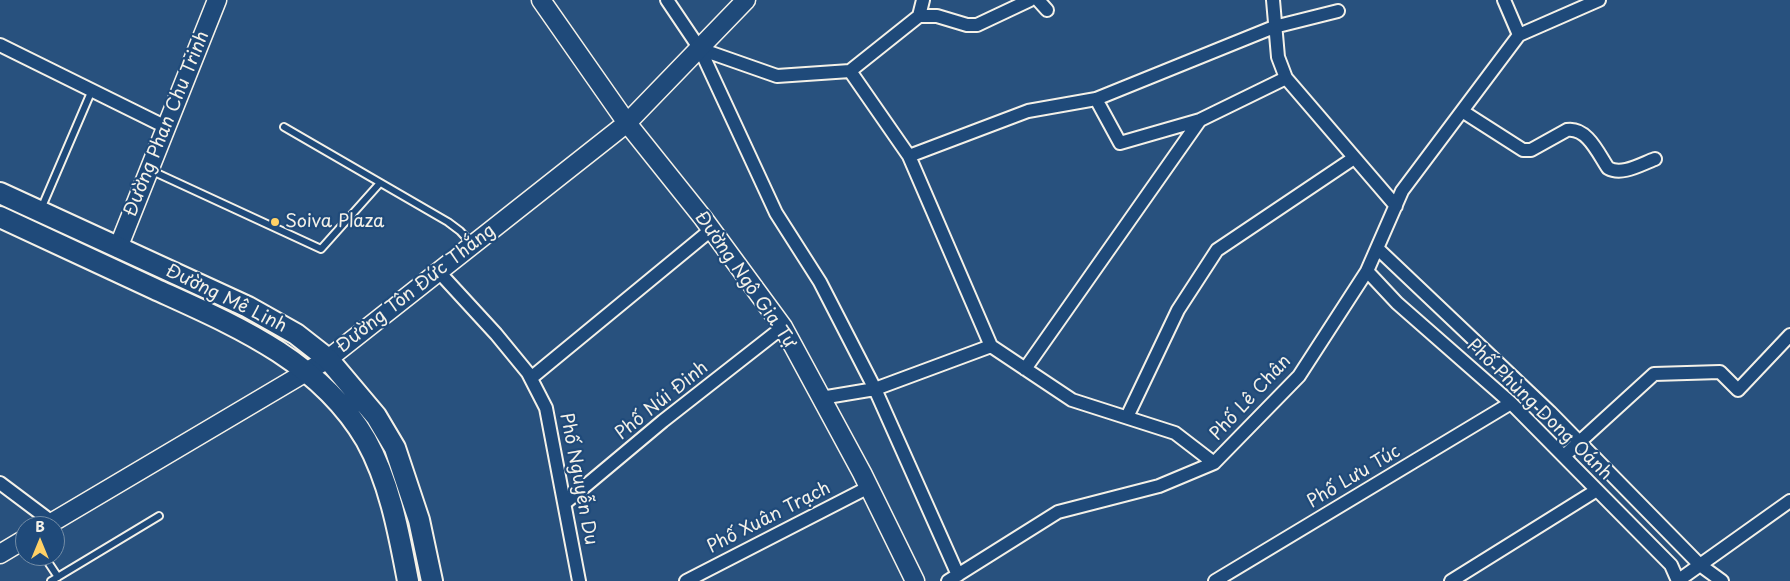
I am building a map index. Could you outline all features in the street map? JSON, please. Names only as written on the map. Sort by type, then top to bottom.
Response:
[{"type":"main road","name":"Đường Mê Linh","points":[[0,193],[248,307],[296,334],[328,358],[376,416],[395,448],[417,512],[432,581]]},
{"type":"main road","name":"Đường Mê Linh","points":[[0,217],[223,319],[261,340],[307,372],[343,409],[374,456],[397,525],[408,581]]},
{"type":"street","name":"Đường Phan Chu Trinh","points":[[118,248],[217,0]]},
{"type":"street","name":"Đường Ngô Gia Tự","points":[[541,0],[626,123],[712,229],[783,327],[869,487],[916,581]]},
{"type":"street","points":[[667,0],[700,49],[776,213],[820,282],[875,389],[953,578]]},
{"type":"street","name":"Đường Tôn Đức Thắng","points":[[63,516],[328,358],[626,123],[746,0]]},
{"type":"street","points":[[700,49],[777,76],[850,71],[918,16],[923,0]]},
{"type":"street","points":[[918,16],[936,16],[967,24],[977,24],[1030,0]]},
{"type":"street","points":[[1272,0],[1278,57],[1286,78],[1396,206]]},
{"type":"street","points":[[1504,0],[1519,35],[1599,0]]},
{"type":"street","points":[[908,156],[1028,111],[1096,100],[1274,27],[1338,11]]},
{"type":"street","name":"Phố Lê Chân","points":[[953,578],[1058,512],[1159,486],[1214,463],[1299,376],[1367,271],[1402,191],[1519,35]]},
{"type":"street","points":[[0,45],[166,127]]},
{"type":"street","points":[[850,71],[908,156],[991,346],[1072,400],[1175,432],[1214,463]]},
{"type":"street","points":[[1096,100],[1120,143],[1200,120],[1286,78]]},
{"type":"street","points":[[1462,112],[1523,150],[1531,150],[1567,130],[1573,129],[1584,133],[1608,168],[1613,171],[1620,172],[1655,159]]},
{"type":"street","points":[[1026,368],[1200,120]]},
{"type":"street","points":[[1126,417],[1178,310],[1217,250],[1354,158]]},
{"type":"street","points":[[531,378],[712,229]]},
{"type":"street","points":[[1377,248],[1580,442],[1700,565],[1722,581]]},
{"type":"street","name":"Phố Phùng Dong Oánh","points":[[1367,271],[1397,303],[1511,403],[1671,565],[1678,580]]},
{"type":"street","name":"Phố Nguyễn Du","points":[[439,272],[496,334],[531,378],[546,408],[579,581]]},
{"type":"street","name":"Phố Núi Đinh","points":[[565,503],[663,421],[783,327]]},
{"type":"street","points":[[1564,456],[1654,374],[1720,372],[1738,390],[1790,335]]},
{"type":"street","points":[[821,398],[875,389],[991,346]]},
{"type":"street","name":"Phố Lưu Túc","points":[[1215,581],[1511,403]]},
{"type":"street","points":[[0,484],[39,516]]},
{"type":"street","name":"Phố Xuân Trạch","points":[[686,581],[869,487]]},
{"type":"street","points":[[1451,581],[1597,490]]},
{"type":"street","points":[[1678,580],[1790,501]]},
{"type":"street","points":[[0,554],[15,544]]},
{"type":"lane","points":[[40,212],[92,90]]},
{"type":"lane","points":[[284,127],[448,222],[460,231],[473,245]]},
{"type":"lane","points":[[149,170],[321,249],[380,184]]},
{"type":"lane","points":[[51,581],[158,516]]},
{"type":"lane","points":[[51,566],[58,576]]},
{"type":"place","name":"Soiva Plaza","points":[[275,222]]}]
